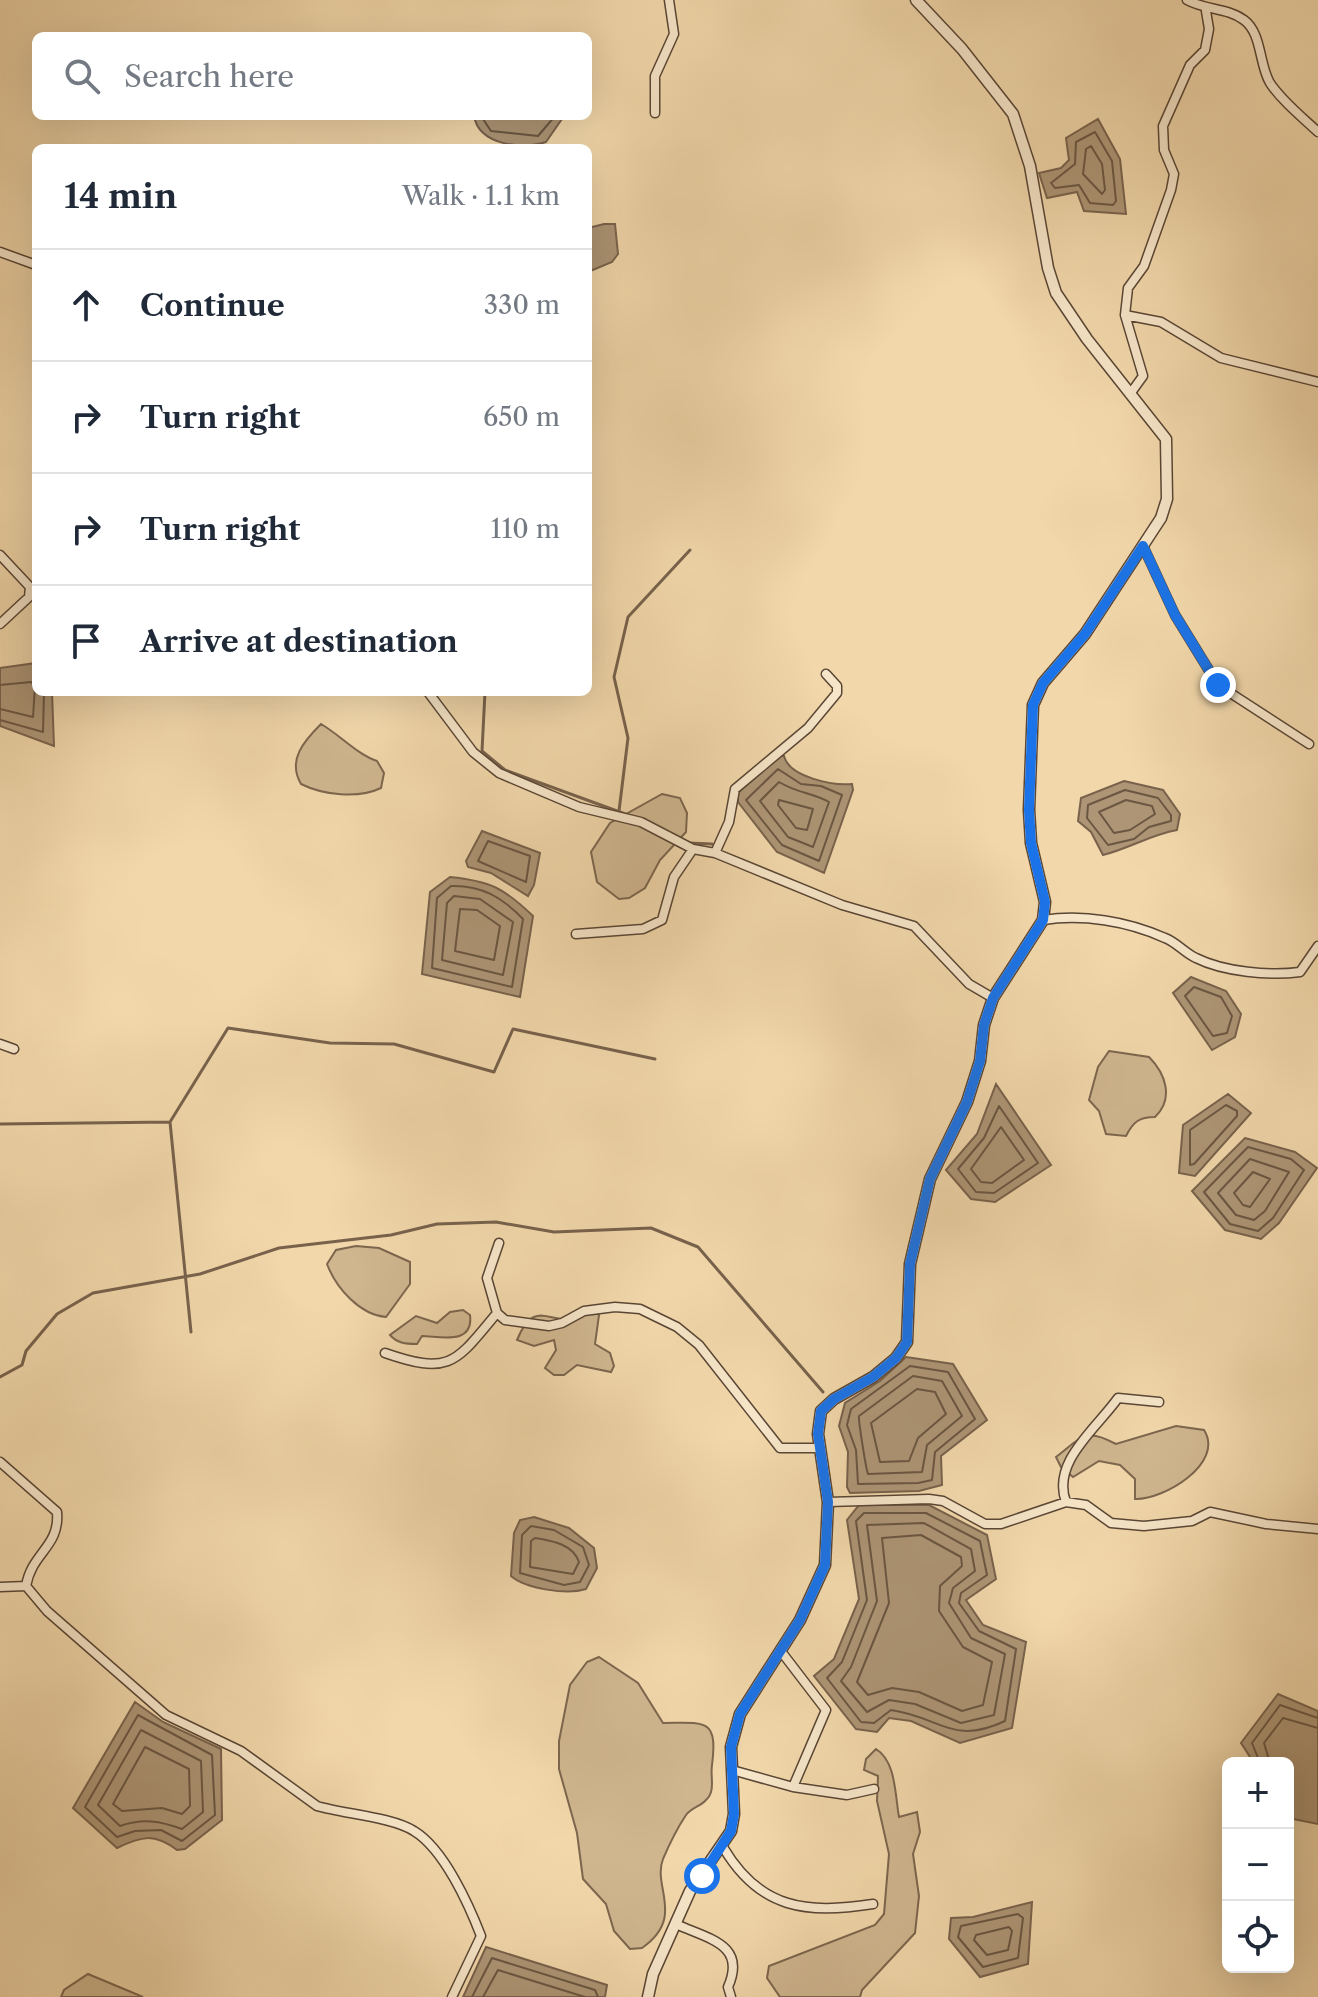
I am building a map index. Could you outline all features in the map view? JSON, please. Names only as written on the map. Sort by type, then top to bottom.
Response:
[{"type":"street","points":[[655,113],[655,76],[674,34],[669,0]]},
{"type":"street","points":[[648,1997],[653,1974],[690,1891],[723,1847],[734,1814],[731,1747],[740,1714],[816,1590],[825,1565],[828,1502],[817,1420],[821,1411],[885,1368],[907,1342],[910,1264],[930,1179],[967,1102],[980,1061],[984,1025],[993,998],[1043,920],[1045,902],[1031,843],[1029,810],[1033,705],[1043,683],[1085,634],[1143,546],[1161,518],[1167,499],[1169,468],[1166,439],[1056,293],[1048,268],[1046,241],[1030,166],[1013,114],[962,49],[916,0]]},
{"type":"street","points":[[1187,0],[1206,11],[1218,9],[1244,20],[1252,29],[1268,80],[1318,132]]},
{"type":"street","points":[[1130,394],[1143,376],[1125,315],[1128,288],[1144,266],[1171,190],[1174,174],[1164,150],[1163,126],[1190,65],[1205,50],[1209,29],[1206,11]]},
{"type":"street","points":[[0,252],[32,264]]},
{"type":"street","points":[[1125,315],[1161,322],[1221,358],[1318,382]]},
{"type":"street","points":[[1143,546],[1175,615],[1218,685],[1309,744]]},
{"type":"street","points":[[0,555],[32,586]]},
{"type":"street","points":[[0,624],[29,597],[32,590]]},
{"type":"street","points":[[715,853],[729,822],[735,789],[808,728],[837,693],[837,686],[826,674]]},
{"type":"street","points":[[431,696],[473,752],[499,773],[579,807],[641,822],[693,849],[715,853],[842,905],[914,926],[969,984],[993,998]]},
{"type":"street","points":[[576,934],[643,929],[662,920],[674,877],[693,849]]},
{"type":"street","points":[[1043,920],[1088,916],[1166,938],[1196,958],[1222,967],[1286,974],[1300,972],[1318,946]]},
{"type":"street","points":[[0,1044],[14,1049]]},
{"type":"street","points":[[499,1243],[487,1278],[497,1313],[505,1320],[549,1326],[584,1311],[615,1307],[640,1309],[677,1327],[699,1345],[780,1448],[820,1448]]},
{"type":"street","points":[[385,1353],[421,1366],[459,1358],[497,1313]]},
{"type":"street","points":[[1066,1502],[1061,1488],[1065,1465],[1118,1398],[1159,1402]]},
{"type":"street","points":[[0,1462],[57,1512],[58,1528],[54,1540],[40,1552],[29,1570],[26,1586]]},
{"type":"street","points":[[828,1502],[929,1499],[943,1501],[985,1524],[1001,1524],[1066,1502],[1086,1505],[1111,1523],[1144,1526],[1192,1521],[1210,1512],[1266,1524],[1318,1529]]},
{"type":"street","points":[[0,1587],[26,1586]]},
{"type":"street","points":[[26,1586],[47,1611],[166,1715],[241,1751],[317,1806],[414,1831],[432,1848],[468,1902],[481,1936],[452,1997]]},
{"type":"street","points":[[780,1650],[826,1710],[793,1787]]},
{"type":"street","points":[[732,1770],[793,1787],[847,1795],[874,1789]]},
{"type":"street","points":[[723,1847],[733,1864],[755,1886],[783,1903],[802,1909],[829,1910],[873,1904]]},
{"type":"street","points":[[676,1924],[726,1947],[734,1957],[736,1967],[728,1987],[731,1997]]},
{"type":"shaded area","points":[[321,724],[377,761],[384,773],[381,788],[362,794],[341,794],[301,784],[296,767],[299,751]]},
{"type":"shaded area","points":[[662,794],[680,798],[687,813],[686,832],[660,860],[645,888],[629,898],[619,899],[597,882],[591,852],[610,823]]},
{"type":"shaded area","points":[[1109,1051],[1149,1057],[1160,1071],[1166,1087],[1161,1110],[1155,1117],[1137,1121],[1126,1136],[1106,1134],[1099,1111],[1089,1100],[1098,1067]]},
{"type":"shaded area","points":[[356,1246],[379,1248],[410,1262],[410,1284],[386,1317],[367,1311],[350,1299],[327,1264],[336,1250]]},
{"type":"shaded area","points":[[589,1309],[599,1315],[595,1344],[610,1353],[614,1366],[611,1372],[577,1365],[564,1375],[554,1375],[545,1368],[556,1350],[554,1340],[534,1346],[517,1340],[523,1327],[536,1316],[572,1319]]},
{"type":"shaded area","points":[[463,1310],[470,1315],[470,1325],[461,1335],[446,1338],[422,1336],[417,1344],[395,1340],[390,1335],[416,1316],[437,1323],[450,1312]]},
{"type":"shaded area","points":[[1176,1426],[1204,1430],[1208,1442],[1206,1455],[1188,1477],[1147,1498],[1135,1499],[1135,1479],[1120,1465],[1099,1461],[1073,1477],[1061,1467],[1056,1457],[1090,1435],[1116,1444]]},
{"type":"shaded area","points":[[599,1657],[638,1683],[663,1723],[706,1726],[713,1738],[711,1792],[704,1802],[686,1815],[665,1854],[661,1880],[665,1914],[655,1936],[642,1948],[630,1949],[614,1931],[606,1904],[583,1879],[577,1833],[559,1769],[559,1741],[570,1685],[587,1662]]},
{"type":"shaded area","points":[[876,1749],[883,1754],[891,1770],[899,1817],[917,1812],[920,1832],[913,1854],[919,1896],[915,1933],[862,1990],[860,1997],[780,1997],[767,1978],[769,1966],[875,1925],[884,1914],[889,1854],[877,1801],[878,1776],[864,1770],[866,1759]]},
{"type":"shaded area","points":[[88,1974],[143,1997],[61,1997],[64,1990]]},
{"type":"water","points":[[1098,119],[1120,159],[1126,214],[1084,211],[1077,192],[1047,198],[1039,173],[1061,168],[1069,160],[1066,138]]},
{"type":"water","points":[[476,120],[561,120],[546,142],[536,144],[503,143],[484,133]]},
{"type":"water","points":[[615,224],[618,254],[612,262],[592,270],[592,227]]},
{"type":"water","points":[[32,664],[32,696],[52,696],[54,746],[0,726],[0,668]]},
{"type":"water","points":[[778,756],[784,756],[794,770],[813,779],[852,784],[853,790],[824,873],[777,852],[738,802],[738,793]]},
{"type":"water","points":[[1124,781],[1163,790],[1180,814],[1177,830],[1103,855],[1091,832],[1078,821],[1081,798]]},
{"type":"water","points":[[482,831],[540,853],[534,885],[528,896],[491,873],[468,867],[466,861]]},
{"type":"water","points":[[450,877],[496,888],[533,916],[520,997],[422,974],[430,892]]},
{"type":"water","points":[[1191,977],[1226,991],[1241,1014],[1235,1037],[1212,1050],[1173,993]]},
{"type":"water","points":[[996,1084],[1051,1165],[995,1202],[971,1199],[946,1170],[977,1134]]},
{"type":"water","points":[[1228,1094],[1251,1113],[1195,1176],[1179,1173],[1183,1125]]},
{"type":"water","points":[[1245,1138],[1295,1152],[1317,1168],[1279,1223],[1261,1239],[1225,1230],[1192,1191]]},
{"type":"water","points":[[906,1357],[953,1364],[987,1420],[941,1456],[942,1485],[919,1491],[850,1493],[847,1487],[848,1452],[839,1426],[845,1403],[880,1381]]},
{"type":"water","points":[[859,1505],[929,1505],[987,1535],[996,1579],[966,1600],[983,1625],[1026,1642],[1012,1728],[960,1743],[911,1721],[889,1718],[877,1732],[856,1729],[814,1676],[834,1659],[859,1599],[847,1520]]},
{"type":"water","points":[[534,1517],[569,1528],[594,1548],[597,1568],[586,1589],[547,1590],[511,1576],[514,1533],[520,1520]]},
{"type":"water","points":[[1278,1694],[1318,1711],[1318,1824],[1294,1819],[1294,1757],[1250,1757],[1241,1743]]},
{"type":"water","points":[[135,1702],[163,1722],[221,1749],[222,1820],[185,1849],[177,1850],[148,1838],[117,1848],[73,1808]]},
{"type":"water","points":[[1032,1902],[1028,1964],[980,1977],[949,1939],[951,1918],[973,1917]]},
{"type":"water","points":[[486,1947],[607,1985],[605,1997],[463,1997]]},
{"type":"waterway","points":[[619,811],[628,738],[614,677],[628,617],[690,550]]},
{"type":"waterway","points":[[485,696],[482,751],[505,770],[628,815]]},
{"type":"waterway","points":[[689,843],[712,844]]},
{"type":"waterway","points":[[191,1332],[170,1122],[228,1028],[330,1043],[394,1044],[494,1072],[513,1029],[655,1059]]},
{"type":"waterway","points":[[0,1124],[170,1122]]},
{"type":"waterway","points":[[0,1377],[22,1365],[26,1351],[57,1314],[93,1293],[200,1274],[279,1248],[391,1235],[437,1224],[496,1222],[554,1232],[651,1228],[698,1247],[823,1392]]},
{"type":"route","points":[[702,1876],[731,1831],[734,1814],[731,1747],[740,1714],[800,1620],[825,1565],[828,1502],[817,1420],[821,1411],[834,1399],[873,1377],[896,1358],[907,1342],[910,1264],[930,1179],[967,1102],[980,1061],[984,1025],[993,998],[1011,966],[1037,934],[1043,920],[1045,902],[1031,843],[1029,810],[1029,742],[1033,705],[1043,683],[1085,634],[1143,546],[1175,615],[1218,685]]}]
